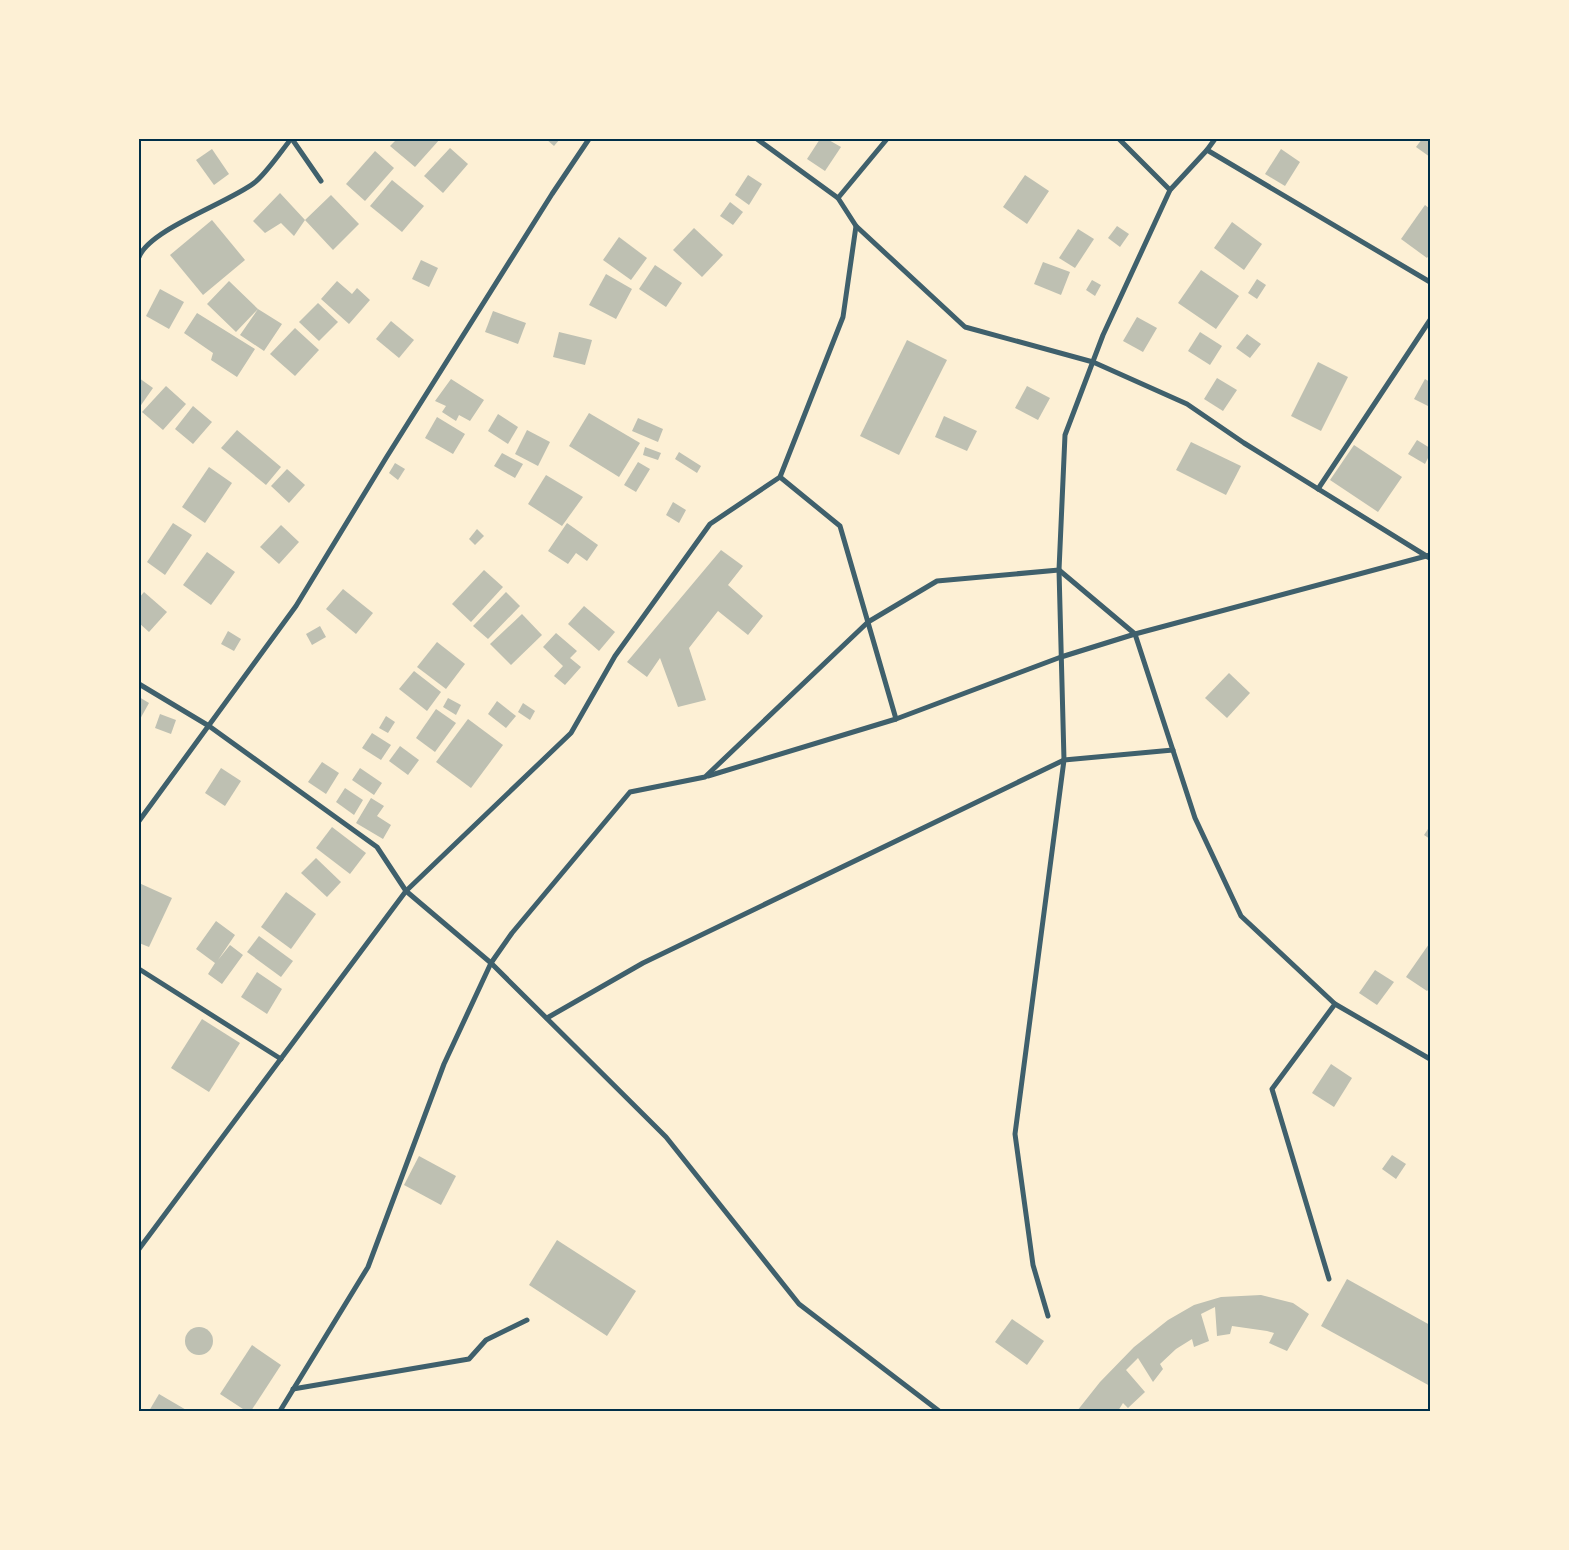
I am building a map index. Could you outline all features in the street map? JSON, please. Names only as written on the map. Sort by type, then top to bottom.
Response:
[{"type":"street","points":[[139,257],[142,249],[176,225],[255,182],[292,139],[321,181]]},
{"type":"street","points":[[139,821],[296,606],[474,318],[589,139]]},
{"type":"street","points":[[757,139],[838,198],[856,226],[965,327],[1092,362],[1187,404],[1244,443],[1429,556]]},
{"type":"street","points":[[838,198],[888,139]]},
{"type":"street","points":[[1119,139],[1170,190]]},
{"type":"street","points":[[1048,1316],[1033,1265],[1015,1134],[1064,760],[1059,570],[1065,435],[1103,335],[1170,190],[1215,139]]},
{"type":"street","points":[[1207,150],[1430,282]]},
{"type":"street","points":[[139,1249],[406,891],[571,733],[614,656],[710,524],[780,476],[843,317],[856,226]]},
{"type":"street","points":[[1318,489],[1430,320]]},
{"type":"street","points":[[780,476],[840,526],[896,719]]},
{"type":"street","points":[[280,1411],[368,1267],[444,1064],[491,963],[512,932],[630,792],[705,777],[896,719],[1061,657],[1135,634],[1429,556]]},
{"type":"street","points":[[705,777],[868,622],[937,581],[1059,570],[1135,634],[1195,818],[1241,916],[1335,1004],[1430,1059]]},
{"type":"street","points":[[139,684],[209,726],[377,847],[406,891],[491,963],[666,1137],[799,1304],[939,1411]]},
{"type":"street","points":[[548,1018],[643,963],[1064,760],[1173,750]]},
{"type":"street","points":[[139,969],[281,1059]]},
{"type":"street","points":[[1329,1279],[1272,1089],[1335,1004]]},
{"type":"street","points":[[293,1389],[469,1359],[486,1340],[527,1320]]},
{"type":"building","points":[[397,139],[440,139],[415,167],[390,146]]},
{"type":"building","points":[[546,139],[560,139],[554,146]]},
{"type":"building","points":[[820,139],[827,139],[841,147],[825,171],[807,159]]},
{"type":"building","points":[[1422,139],[1430,139],[1430,157],[1416,147]]},
{"type":"building","points":[[450,148],[468,164],[443,193],[424,176]]},
{"type":"building","points":[[212,149],[229,174],[214,185],[196,160]]},
{"type":"building","points":[[1281,149],[1300,162],[1285,186],[1265,174]]},
{"type":"building","points":[[375,151],[394,168],[365,201],[346,184]]},
{"type":"building","points":[[748,175],[762,184],[749,205],[735,195]]},
{"type":"building","points":[[1025,175],[1049,191],[1027,224],[1003,207]]},
{"type":"building","points":[[392,180],[424,206],[402,232],[370,206]]},
{"type":"building","points":[[280,193],[305,220],[294,236],[281,223],[265,233],[253,221]]},
{"type":"building","points":[[331,195],[359,224],[333,250],[305,220]]},
{"type":"building","points":[[730,202],[743,212],[733,225],[720,216]]},
{"type":"building","points":[[1425,205],[1430,209],[1430,254],[1427,258],[1401,239]]},
{"type":"building","points":[[212,220],[245,260],[203,295],[170,255]]},
{"type":"building","points":[[1232,222],[1262,244],[1244,270],[1214,248]]},
{"type":"building","points":[[1117,226],[1129,234],[1120,247],[1108,238]]},
{"type":"building","points":[[694,228],[723,255],[702,277],[673,250]]},
{"type":"building","points":[[1078,229],[1094,239],[1075,268],[1059,258]]},
{"type":"building","points":[[619,237],[647,258],[631,280],[603,260]]},
{"type":"building","points":[[421,260],[438,268],[429,287],[412,279]]},
{"type":"building","points":[[1043,262],[1070,272],[1061,295],[1034,284]]},
{"type":"building","points":[[655,265],[682,283],[666,307],[639,289]]},
{"type":"building","points":[[1201,270],[1239,296],[1216,329],[1178,303]]},
{"type":"building","points":[[606,274],[632,289],[616,319],[589,305]]},
{"type":"building","points":[[1257,279],[1266,285],[1257,299],[1248,293]]},
{"type":"building","points":[[1092,280],[1101,285],[1095,296],[1086,290]]},
{"type":"building","points":[[229,281],[258,309],[236,332],[207,304]]},
{"type":"building","points":[[337,281],[352,294],[357,288],[370,300],[349,324],[321,299]]},
{"type":"building","points":[[160,289],[184,302],[169,329],[146,316]]},
{"type":"building","points":[[318,303],[338,322],[319,341],[299,322]]},
{"type":"building","points":[[258,309],[282,324],[264,351],[240,335]]},
{"type":"building","points":[[493,311],[526,323],[518,344],[485,332]]},
{"type":"building","points":[[197,313],[255,349],[237,377],[211,360],[213,353],[184,333]]},
{"type":"building","points":[[1137,317],[1157,328],[1143,352],[1123,341]]},
{"type":"building","points":[[391,321],[414,340],[399,358],[376,339]]},
{"type":"building","points":[[295,328],[319,350],[295,376],[270,354]]},
{"type":"building","points":[[559,332],[592,340],[585,365],[553,357]]},
{"type":"building","points":[[1200,332],[1222,346],[1210,365],[1188,351]]},
{"type":"building","points":[[1247,334],[1261,344],[1250,358],[1236,348]]},
{"type":"building","points":[[907,340],[947,360],[899,455],[860,436]]},
{"type":"building","points":[[1318,362],[1348,377],[1321,431],[1291,416]]},
{"type":"building","points":[[139,378],[153,388],[139,408]]},
{"type":"building","points":[[1217,378],[1237,390],[1223,411],[1204,399]]},
{"type":"building","points":[[451,379],[484,400],[470,421],[459,415],[456,421],[442,412],[446,406],[435,401]]},
{"type":"building","points":[[1425,379],[1430,382],[1430,407],[1414,399]]},
{"type":"building","points":[[166,386],[186,404],[163,430],[142,412]]},
{"type":"building","points":[[1027,386],[1050,398],[1038,420],[1015,408]]},
{"type":"building","points":[[193,406],[212,422],[193,444],[175,429]]},
{"type":"building","points":[[589,413],[640,443],[619,477],[569,446]]},
{"type":"building","points":[[498,414],[518,427],[508,444],[488,431]]},
{"type":"building","points":[[944,416],[977,431],[967,451],[935,437]]},
{"type":"building","points":[[437,417],[465,434],[453,454],[425,438]]},
{"type":"building","points":[[638,418],[663,429],[658,442],[632,431]]},
{"type":"building","points":[[237,430],[281,467],[266,485],[221,448]]},
{"type":"building","points":[[527,430],[550,442],[538,466],[515,454]]},
{"type":"building","points":[[1417,440],[1430,448],[1430,454],[1425,464],[1408,454]]},
{"type":"building","points":[[1191,442],[1241,466],[1226,495],[1176,470]]},
{"type":"building","points":[[1354,445],[1402,477],[1378,512],[1330,480]]},
{"type":"building","points":[[645,447],[661,453],[658,460],[643,455]]},
{"type":"building","points":[[679,452],[701,466],[697,473],[675,459]]},
{"type":"building","points":[[502,453],[523,464],[515,478],[494,466]]},
{"type":"building","points":[[638,462],[650,469],[636,492],[624,485]]},
{"type":"building","points":[[395,463],[405,469],[398,480],[389,473]]},
{"type":"building","points":[[209,467],[232,483],[205,523],[182,507]]},
{"type":"building","points":[[287,469],[305,485],[289,503],[271,486]]},
{"type":"building","points":[[546,475],[583,497],[562,526],[528,504]]},
{"type":"building","points":[[673,502],[686,510],[679,523],[666,515]]},
{"type":"building","points":[[173,523],[192,535],[165,575],[147,562]]},
{"type":"building","points":[[567,523],[598,545],[587,561],[576,553],[568,564],[548,551]]},
{"type":"building","points":[[281,525],[299,542],[279,564],[260,547]]},
{"type":"building","points":[[477,529],[484,536],[475,545],[469,539]]},
{"type":"building","points":[[721,550],[743,566],[728,585],[763,616],[748,635],[718,611],[689,648],[706,700],[678,707],[660,658],[647,677],[627,662]]},
{"type":"building","points":[[207,552],[235,572],[211,605],[183,585]]},
{"type":"building","points":[[484,570],[503,587],[471,622],[452,604]]},
{"type":"building","points":[[343,589],[373,613],[356,634],[326,609]]},
{"type":"building","points":[[144,592],[167,612],[149,632],[139,623],[139,598]]},
{"type":"building","points":[[506,592],[520,606],[488,639],[473,626]]},
{"type":"building","points":[[584,606],[615,632],[599,651],[568,624]]},
{"type":"building","points":[[522,614],[542,635],[511,665],[490,644]]},
{"type":"building","points":[[320,626],[326,637],[312,645],[306,634]]},
{"type":"building","points":[[228,631],[241,639],[234,651],[221,644]]},
{"type":"building","points":[[556,633],[577,651],[570,658],[581,667],[565,685],[554,676],[563,666],[543,647]]},
{"type":"building","points":[[437,642],[465,664],[446,689],[417,667]]},
{"type":"building","points":[[414,671],[441,692],[427,711],[399,689]]},
{"type":"building","points":[[1229,673],[1250,693],[1227,718],[1205,698]]},
{"type":"building","points":[[139,697],[149,703],[139,721]]},
{"type":"building","points":[[448,698],[461,705],[456,715],[443,707]]},
{"type":"building","points":[[497,701],[516,716],[506,728],[488,714]]},
{"type":"building","points":[[523,703],[535,711],[530,720],[518,712]]},
{"type":"building","points":[[436,709],[456,723],[435,752],[416,738]]},
{"type":"building","points":[[160,714],[176,720],[171,734],[155,728]]},
{"type":"building","points":[[386,716],[395,722],[388,733],[379,728]]},
{"type":"building","points":[[468,719],[503,745],[471,788],[436,762]]},
{"type":"building","points":[[372,733],[391,745],[381,760],[362,748]]},
{"type":"building","points":[[400,746],[419,760],[408,775],[389,761]]},
{"type":"building","points":[[322,762],[339,773],[326,794],[308,782]]},
{"type":"building","points":[[221,768],[241,781],[225,806],[205,793]]},
{"type":"building","points":[[360,768],[382,783],[374,795],[352,780]]},
{"type":"building","points":[[345,788],[363,800],[354,815],[336,802]]},
{"type":"building","points":[[371,798],[384,806],[377,816],[391,825],[383,839],[356,823]]},
{"type":"building","points":[[1430,826],[1430,839],[1424,835]]},
{"type":"building","points":[[332,827],[366,853],[350,874],[316,848]]},
{"type":"building","points":[[316,858],[341,882],[327,897],[301,873]]},
{"type":"building","points":[[139,883],[172,898],[149,947],[139,943]]},
{"type":"building","points":[[286,892],[316,914],[291,949],[261,927]]},
{"type":"building","points":[[216,921],[235,935],[218,960],[230,945],[243,955],[222,984],[208,974],[215,963],[196,949]]},
{"type":"building","points":[[259,936],[293,961],[281,977],[247,952]]},
{"type":"building","points":[[1429,944],[1430,988],[1427,991],[1406,977]]},
{"type":"building","points":[[1375,970],[1394,982],[1377,1005],[1359,993]]},
{"type":"building","points":[[257,972],[282,989],[267,1014],[241,997]]},
{"type":"building","points":[[202,1019],[240,1043],[209,1092],[171,1068]]},
{"type":"building","points":[[1331,1064],[1352,1078],[1334,1107],[1312,1093]]},
{"type":"building","points":[[1392,1155],[1406,1164],[1396,1179],[1382,1169]]},
{"type":"building","points":[[419,1156],[456,1176],[441,1205],[404,1185]]},
{"type":"building","points":[[557,1240],[636,1291],[607,1336],[529,1285]]},
{"type":"building","points":[[1347,1279],[1430,1325],[1430,1386],[1321,1326]]},
{"type":"building","points":[[1261,1295],[1293,1303],[1309,1314],[1287,1351],[1269,1343],[1274,1333],[1267,1331],[1232,1326],[1230,1334],[1217,1336],[1215,1307],[1201,1314],[1209,1341],[1194,1347],[1192,1339],[1176,1349],[1160,1364],[1163,1369],[1153,1382],[1138,1358],[1126,1370],[1145,1392],[1128,1408],[1123,1403],[1118,1411],[1077,1411],[1100,1382],[1134,1347],[1168,1320],[1194,1305],[1221,1297]]},
{"type":"building","points":[[1012,1319],[1044,1341],[1027,1365],[995,1342]]},
{"type":"building","points":[[199,1327],[209,1331],[213,1341],[209,1351],[199,1355],[189,1351],[185,1341],[189,1331]]},
{"type":"building","points":[[252,1345],[281,1365],[251,1411],[246,1411],[220,1394]]},
{"type":"building","points":[[159,1394],[188,1411],[149,1411]]}]
